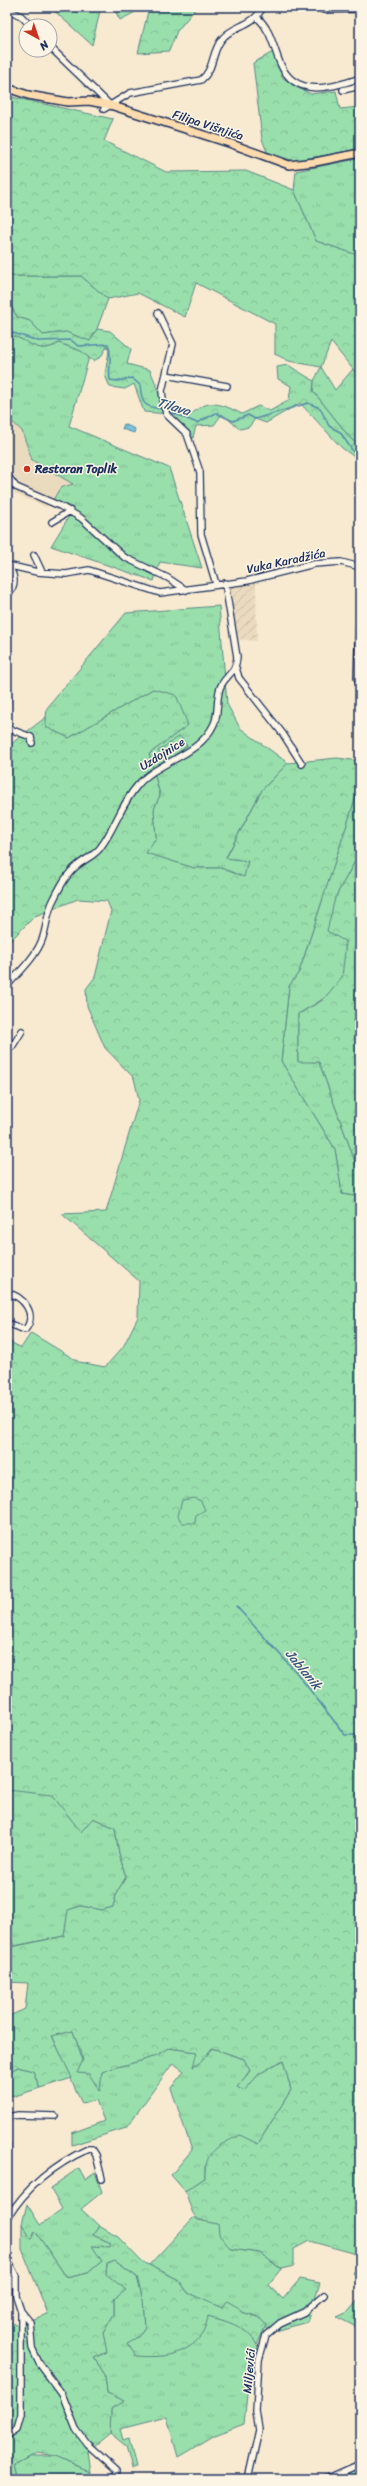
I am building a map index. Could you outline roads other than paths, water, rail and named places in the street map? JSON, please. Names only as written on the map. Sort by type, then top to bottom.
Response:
[{"type":"main road","name":"Filipa Višnjića","points":[[7,88],[28,95],[68,102],[89,101],[229,143],[282,163],[298,165],[360,153]]},
{"type":"street","points":[[58,55],[107,107],[130,93],[201,80],[212,67],[216,48],[223,38],[257,17],[262,7]]},
{"type":"street","points":[[315,7],[324,10],[360,9]]},
{"type":"street","points":[[7,9],[23,18]]},
{"type":"street","points":[[257,17],[267,26],[285,72],[301,85],[318,89],[327,88],[360,78]]},
{"type":"street","points":[[343,90],[360,86]]},
{"type":"street","points":[[158,313],[173,344],[162,391],[164,409],[184,429],[200,472],[200,522],[204,547],[216,584]]},
{"type":"street","points":[[166,375],[226,386]]},
{"type":"street","points":[[7,475],[16,487],[70,511],[124,557],[168,578],[186,590]]},
{"type":"street","points":[[52,522],[70,511]]},
{"type":"street","points":[[51,514],[58,518]]},
{"type":"street","points":[[34,555],[42,572]]},
{"type":"street","name":"Vuka Karadžića","points":[[8,566],[42,572],[66,574],[90,570],[155,592],[186,590],[328,562],[360,567]]},
{"type":"street","name":"Vuka Karadžića","points":[[7,594],[13,588],[15,580],[8,566]]},
{"type":"street","points":[[225,583],[237,657],[236,668],[239,678],[283,734],[302,764]]},
{"type":"street","points":[[360,589],[357,678],[360,683]]},
{"type":"street","name":"Uzdojnice","points":[[7,986],[34,955],[41,942],[52,902],[61,886],[78,865],[100,849],[127,798],[137,785],[147,775],[181,756],[206,737],[216,719],[220,688],[236,668]]},
{"type":"street","points":[[7,688],[7,701]]},
{"type":"street","points":[[7,728],[31,737],[32,743]]},
{"type":"street","points":[[7,1048],[12,1047],[22,1031]]},
{"type":"street","points":[[7,1293],[21,1298],[25,1302],[29,1316],[25,1330],[7,1323]]},
{"type":"street","points":[[7,2117],[18,2115],[55,2116]]},
{"type":"street","points":[[7,2145],[7,2159]]},
{"type":"street","points":[[7,2219],[17,2201],[49,2171],[88,2149],[92,2149],[96,2154],[102,2179]]},
{"type":"street","points":[[7,2258],[15,2272],[16,2296],[21,2311],[21,2415],[17,2429],[7,2436]]},
{"type":"street","points":[[7,2269],[15,2272]]},
{"type":"street","name":"Miljevići","points":[[248,2479],[259,2430],[256,2411],[260,2360],[264,2340],[269,2330],[304,2312],[324,2295]]},
{"type":"street","points":[[21,2311],[30,2322],[32,2348],[39,2363],[62,2394],[76,2429],[87,2444],[117,2471],[116,2479]]},
{"type":"street","points":[[21,2326],[30,2322]]},
{"type":"street","points":[[326,2479],[360,2464]]},
{"type":"water","points":[[124,424],[135,429],[134,433],[122,429]]},
{"type":"waterway","name":"Tilava","points":[[7,331],[38,341],[71,340],[78,346],[108,344],[110,353],[110,380],[118,381],[132,378],[140,385],[143,400],[147,406],[163,409]]},
{"type":"waterway","name":"Tilava","points":[[168,411],[197,423],[216,413],[233,421],[248,415],[255,419],[308,403],[320,408],[329,426],[340,432],[354,453],[360,455]]},
{"type":"waterway","name":"Jablanik","points":[[236,1606],[296,1672],[345,1735],[360,1735]]},
{"type":"place","name":"Restoran Toplik","points":[[27,469]]}]
